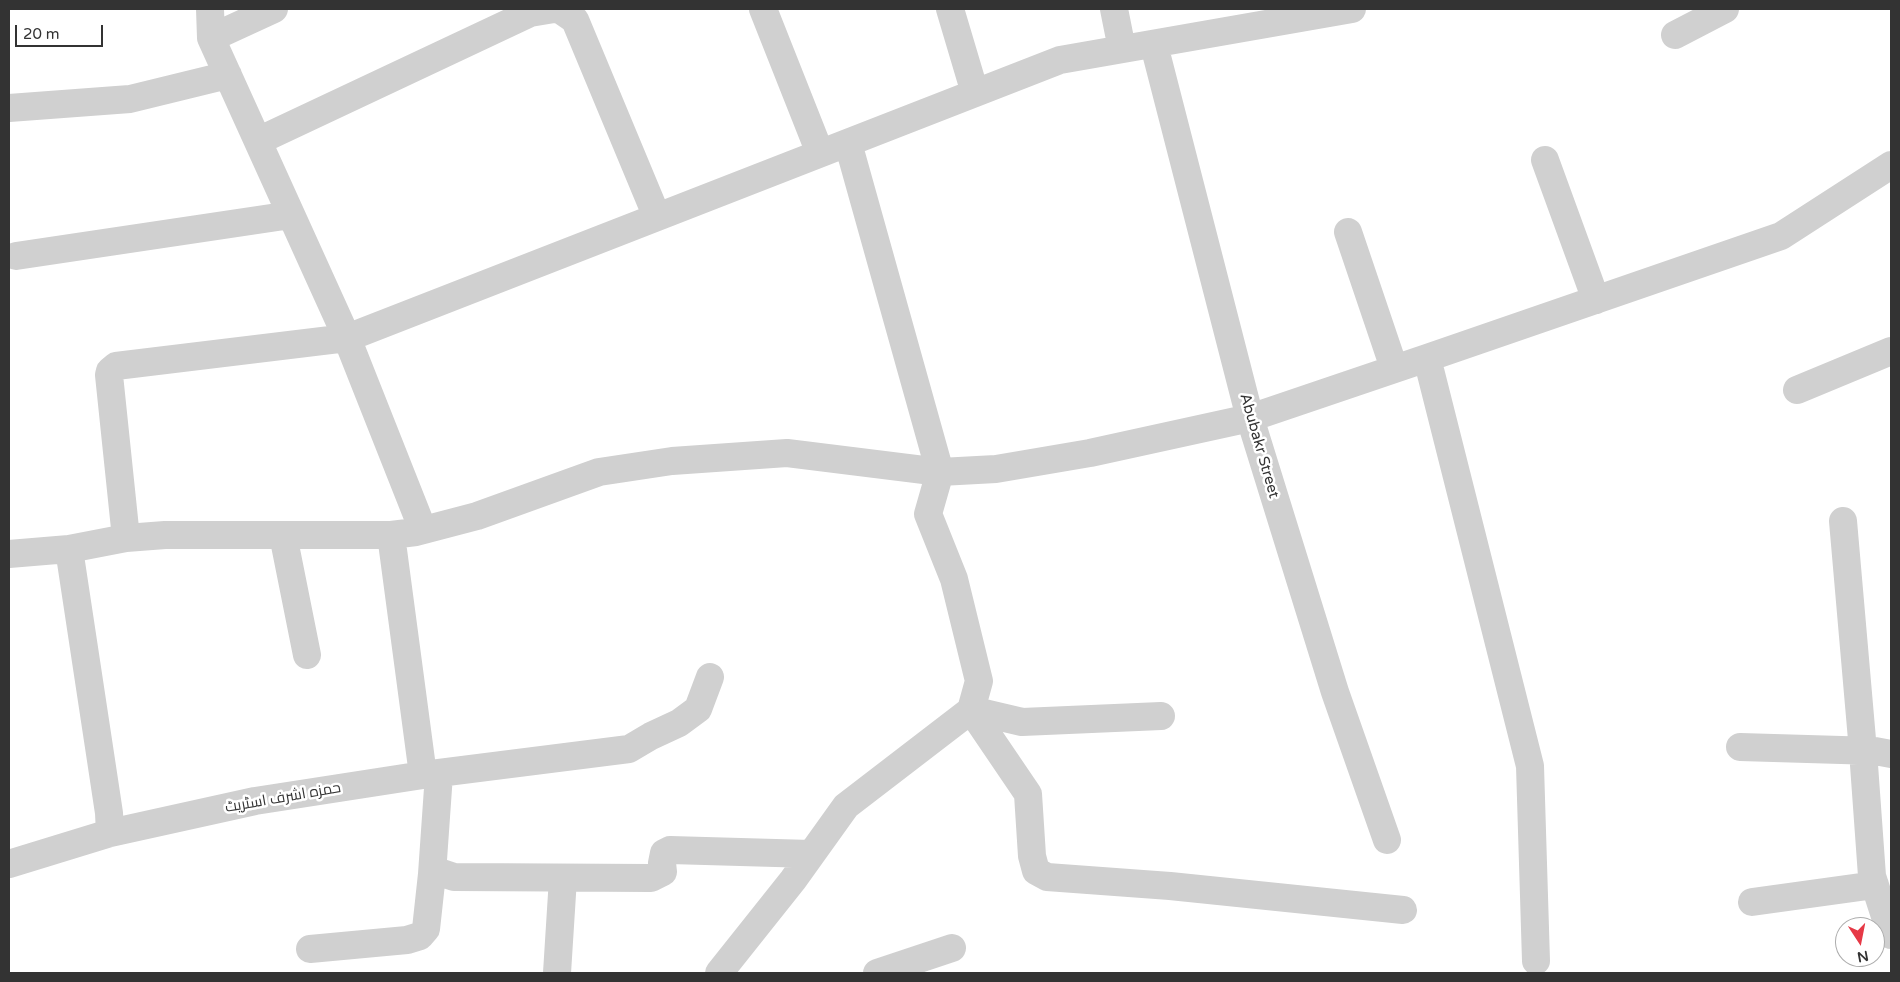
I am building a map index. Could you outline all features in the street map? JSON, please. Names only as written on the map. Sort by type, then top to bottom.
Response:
[{"type":"street","points":[[210,9],[211,38],[347,338],[423,530]]},
{"type":"street","points":[[211,38],[274,9]]},
{"type":"street","points":[[258,141],[530,13],[554,9]]},
{"type":"street","points":[[559,9],[575,20],[657,217]]},
{"type":"street","points":[[763,9],[820,153]]},
{"type":"street","points":[[950,9],[975,93]]},
{"type":"street","points":[[1114,9],[1122,49]]},
{"type":"street","points":[[126,538],[109,375],[112,368],[116,366],[347,338],[1060,60],[1154,45],[1269,16],[1352,9]]},
{"type":"street","points":[[1675,35],[1725,9]]},
{"type":"street","name":"Abubakr Street","points":[[1154,45],[1250,418],[1335,692],[1387,840]]},
{"type":"street","points":[[9,108],[130,99],[228,75]]},
{"type":"street","points":[[719,973],[846,806],[971,710],[979,681],[954,579],[928,514],[940,472],[848,143]]},
{"type":"street","points":[[1546,160],[1596,300]]},
{"type":"street","points":[[9,554],[69,549],[126,538],[165,535],[391,535],[423,530],[478,516],[599,472],[672,461],[786,453],[940,472],[996,469],[1090,453],[1250,418],[1782,236],[1891,165]]},
{"type":"street","points":[[16,256],[291,215]]},
{"type":"street","points":[[1348,232],[1394,368]]},
{"type":"street","points":[[1796,390],[1891,351]]},
{"type":"street","points":[[1427,358],[1530,766],[1536,961]]},
{"type":"street","points":[[1843,521],[1872,876],[1891,935]]},
{"type":"street","points":[[282,535],[307,655]]},
{"type":"street","points":[[310,949],[407,940],[420,936],[426,929],[432,874],[431,774],[391,535]]},
{"type":"street","points":[[69,549],[110,833]]},
{"type":"street","name":"حمزہ اشرف اسٹریٹ","points":[[9,864],[110,833],[255,801],[431,774],[628,749],[679,723],[698,709],[710,677]]},
{"type":"street","points":[[971,710],[1022,722],[1161,716]]},
{"type":"street","points":[[971,710],[1028,794],[1032,856],[1036,871],[1047,877],[1180,887],[1403,910]]},
{"type":"street","points":[[1740,747],[1863,751],[1891,754]]},
{"type":"street","points":[[432,874],[442,873],[454,878],[651,878],[663,872],[664,853],[670,850],[811,854]]},
{"type":"street","points":[[557,973],[563,878]]},
{"type":"street","points":[[1752,902],[1874,884]]},
{"type":"street","points":[[877,973],[952,948]]}]
